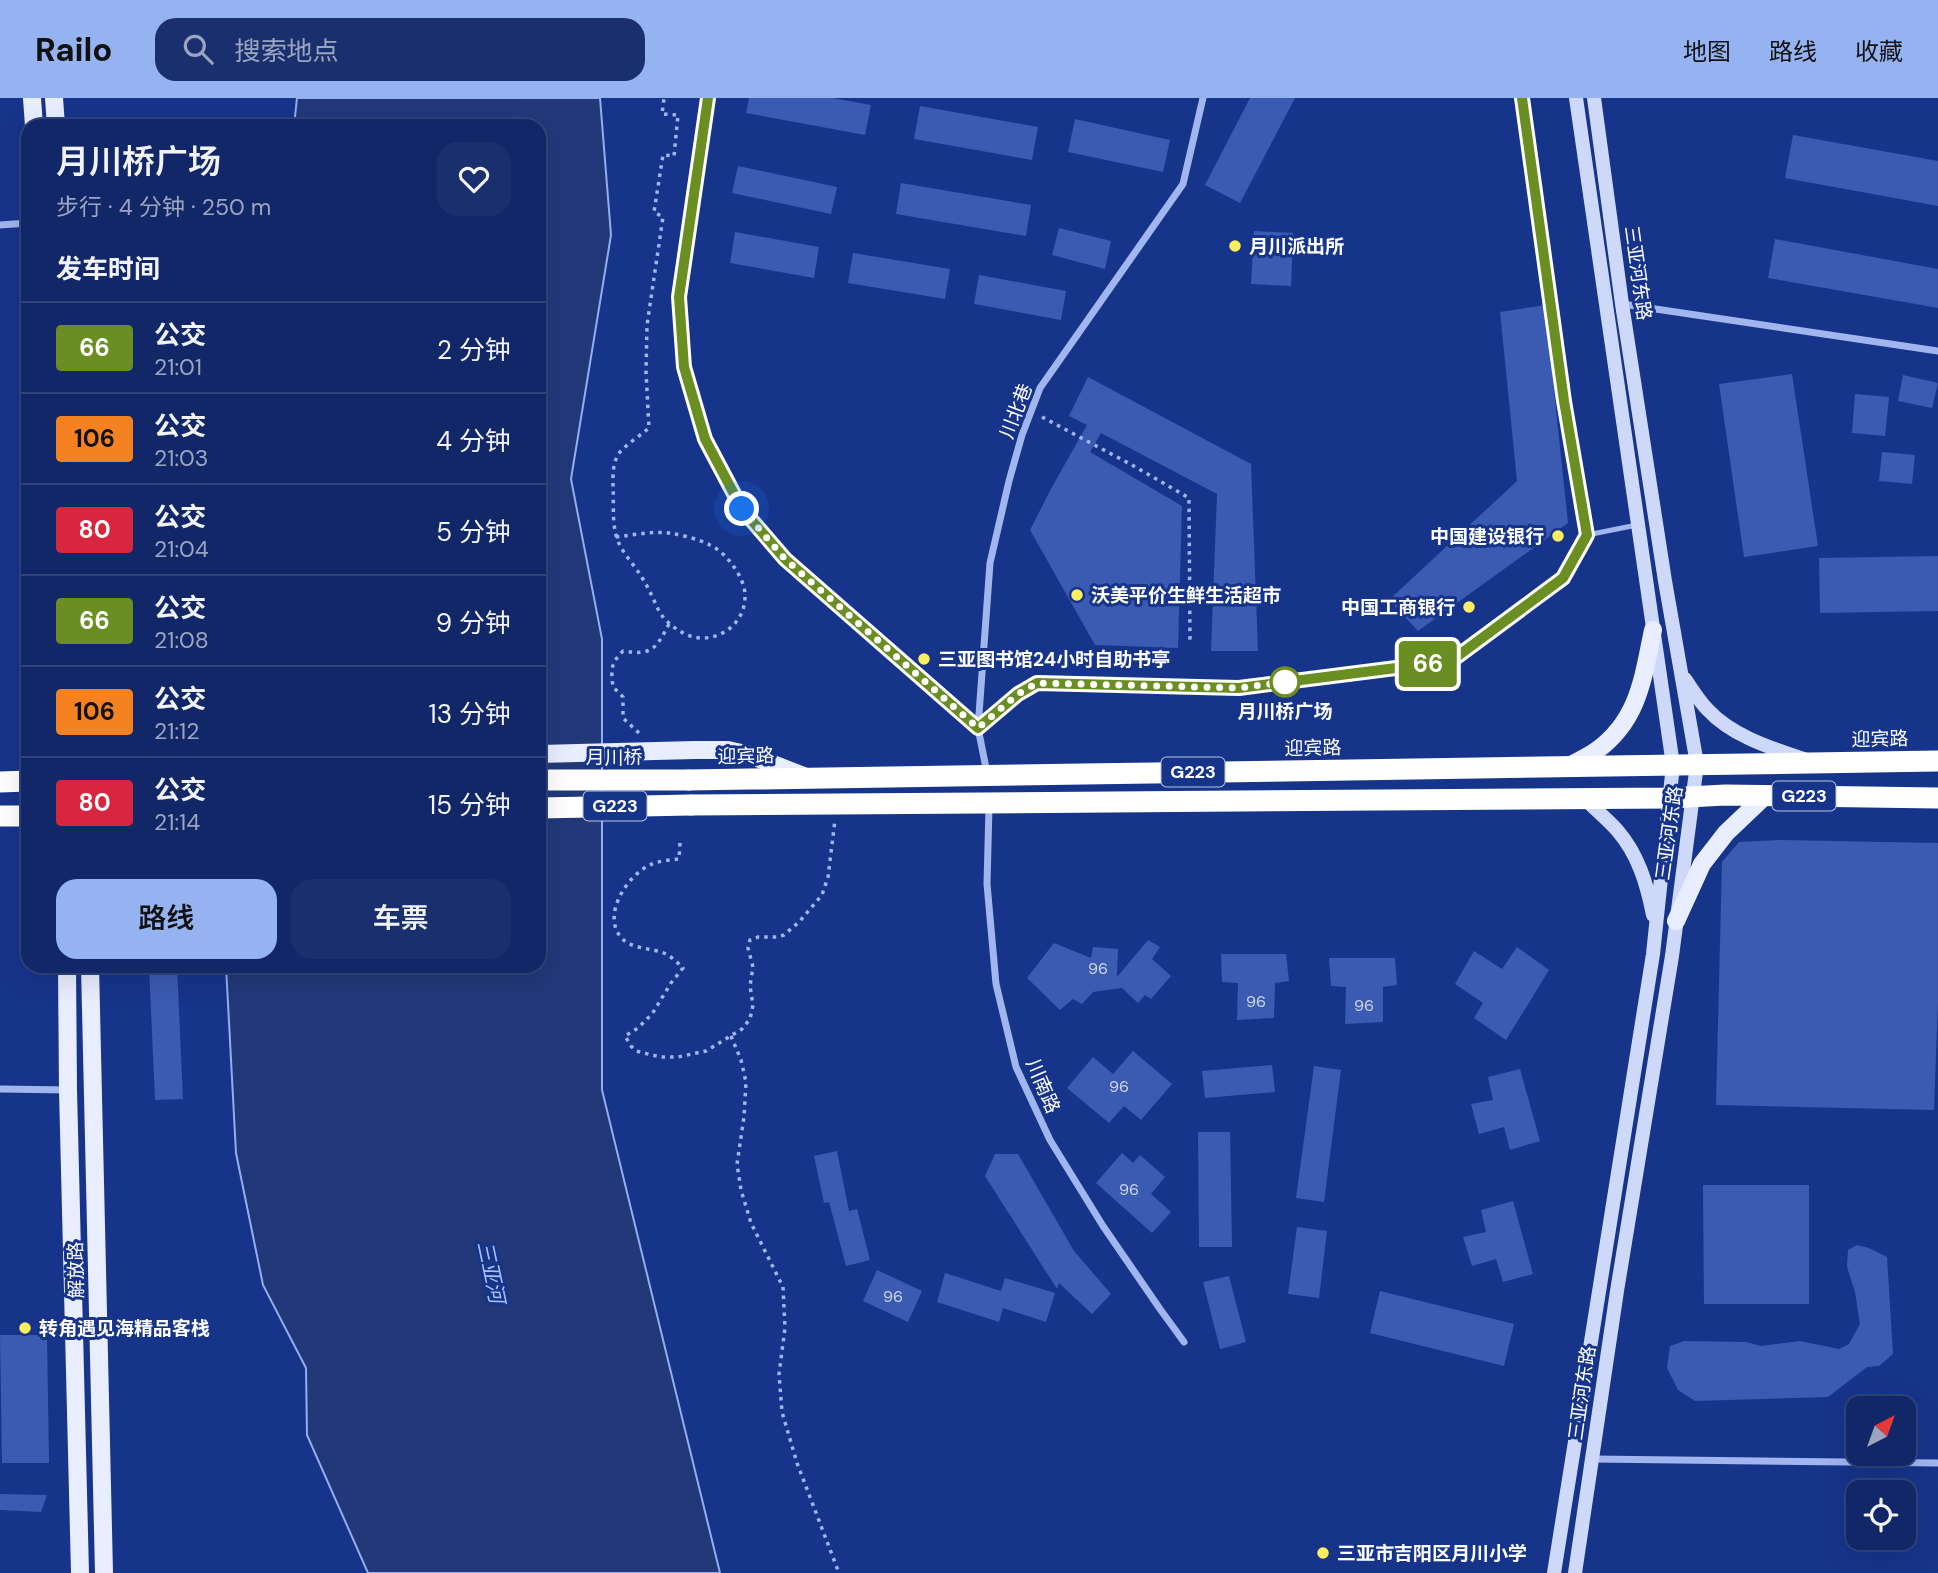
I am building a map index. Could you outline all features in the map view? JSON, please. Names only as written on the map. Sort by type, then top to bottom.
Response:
[{"type":"highway","name":"迎宾路","points":[[689,780],[1938,761]]},
{"type":"highway","name":"月川桥","points":[[546,780],[689,780]]},
{"type":"highway","points":[[0,782],[21,781]]},
{"type":"highway","name":"G223","points":[[546,808],[1766,795],[1938,798]]},
{"type":"highway","points":[[0,817],[21,816]]},
{"type":"main road","points":[[32,98],[34,119]]},
{"type":"main road","points":[[54,98],[56,119]]},
{"type":"main road","name":"三亚河东路","points":[[1554,1573],[1651,968],[1671,798],[1672,765],[1576,98]]},
{"type":"main road","name":"三亚河东路","points":[[1575,1573],[1676,921],[1697,764],[1622,304],[1594,98]]},
{"type":"main road","points":[[1567,767],[1596,751],[1617,732],[1631,713],[1640,690],[1653,630]]},
{"type":"main road","points":[[1682,675],[1708,711],[1733,729],[1767,747],[1815,763]]},
{"type":"main road","points":[[546,754],[728,750],[774,763],[809,778]]},
{"type":"main road","points":[[1676,921],[1702,864],[1726,833],[1766,795]]},
{"type":"main road","points":[[1585,799],[1617,830],[1634,855],[1648,890],[1656,929]]},
{"type":"main road","name":"解放路","points":[[67,973],[80,1573]]},
{"type":"main road","name":"解放路","points":[[90,973],[104,1573]]},
{"type":"street","points":[[708,98],[679,297],[684,367],[705,439],[742,509],[785,559],[978,728]]},
{"type":"street","name":"川北巷","points":[[988,776],[978,728],[990,563],[1022,435],[1040,388],[1183,184],[1203,98]]},
{"type":"street","points":[[0,225],[21,224]]},
{"type":"street","points":[[1622,304],[1938,351]]},
{"type":"street","name":"川南路","points":[[989,803],[987,884],[996,984],[1016,1067],[1050,1140],[1103,1226],[1184,1342]]},
{"type":"street","points":[[0,1089],[68,1090]]},
{"type":"street","points":[[1592,1459],[1938,1463]]},
{"type":"lane","points":[[978,728],[1018,694],[1037,683],[1239,688],[1451,661],[1563,578],[1587,535],[1564,401],[1522,98]]},
{"type":"lane","points":[[1587,535],[1637,525]]},
{"type":"path","points":[[616,537],[668,533],[713,545],[741,577],[745,596],[737,620],[728,630],[714,638],[692,637],[673,628],[660,614],[616,537],[613,467],[619,453],[649,428],[647,325],[663,217],[654,212],[663,155],[674,156],[678,115],[662,114],[664,98]]},
{"type":"path","points":[[1031,411],[1189,498],[1190,642]]},
{"type":"path","points":[[645,734],[637,733],[623,718],[623,697],[613,687],[611,671],[614,660],[623,651],[640,654],[658,645],[669,624]]},
{"type":"path","points":[[680,843],[679,859],[652,864],[634,876],[622,891],[615,908],[614,925],[620,937],[631,945],[665,954],[683,968],[652,1014],[625,1036],[636,1051],[660,1057],[678,1057],[706,1051],[742,1029],[750,1019],[753,1004],[753,967],[748,948],[750,940],[784,934],[799,922],[822,895],[828,877],[837,804]]},
{"type":"path","points":[[732,1036],[746,1082],[737,1164],[741,1190],[751,1223],[783,1287],[785,1328],[779,1374],[782,1412],[802,1475],[839,1573]]},
{"type":"water","name":"三亚河","points":[[297,98],[600,98],[611,235],[571,479],[602,639],[602,1090],[720,1573],[368,1573],[307,1435],[306,1368],[263,1285],[236,1153],[226,973],[546,973],[546,119],[295,119]]},
{"type":"building","points":[[749,98],[833,98],[871,105],[865,135],[746,113]]},
{"type":"building","points":[[1250,98],[1295,98],[1240,203],[1205,185]]},
{"type":"building","points":[[920,106],[1038,127],[1032,160],[914,139]]},
{"type":"building","points":[[1075,119],[1170,140],[1163,172],[1068,152]]},
{"type":"building","points":[[1793,135],[1938,161],[1938,206],[1785,178]]},
{"type":"building","points":[[738,166],[837,187],[831,214],[732,193]]},
{"type":"building","points":[[901,183],[1031,205],[1026,236],[896,214]]},
{"type":"building","points":[[1059,228],[1111,241],[1105,269],[1052,255]]},
{"type":"building","points":[[1254,231],[1293,233],[1291,286],[1251,284]]},
{"type":"building","points":[[735,232],[819,247],[814,278],[730,263]]},
{"type":"building","points":[[1775,239],[1938,269],[1938,308],[1768,278]]},
{"type":"building","points":[[853,253],[950,269],[945,299],[848,283]]},
{"type":"building","points":[[979,275],[1066,291],[1061,320],[974,304]]},
{"type":"building","points":[[1545,305],[1568,523],[1418,631],[1389,600],[1517,481],[1500,312]]},
{"type":"building","points":[[1792,374],[1818,546],[1744,557],[1719,384]]},
{"type":"building","points":[[1903,375],[1938,383],[1932,408],[1898,401]]},
{"type":"building","points":[[1088,377],[1251,464],[1258,651],[1211,651],[1217,494],[1101,433],[1090,452],[1182,506],[1178,648],[1095,645],[1030,530],[1087,425],[1069,416]]},
{"type":"building","points":[[1855,394],[1889,397],[1885,436],[1852,433]]},
{"type":"building","points":[[1882,452],[1915,455],[1912,484],[1879,481]]},
{"type":"building","points":[[1938,556],[1938,611],[1820,613],[1819,558]]},
{"type":"building","points":[[1780,840],[1938,843],[1938,1001],[1934,1110],[1716,1105],[1722,862],[1739,842]]},
{"type":"building","points":[[1148,940],[1160,947],[1152,959],[1171,976],[1151,999],[1145,995],[1138,1003],[1122,988],[1093,992],[1082,1004],[1073,999],[1060,1010],[1027,978],[1054,943],[1091,958],[1093,947],[1118,949],[1117,977]]},
{"type":"building","points":[[1517,947],[1549,970],[1506,1040],[1474,1018],[1483,1003],[1455,984],[1474,951],[1502,969]]},
{"type":"building","points":[[1221,954],[1286,954],[1289,981],[1275,983],[1274,1018],[1237,1020],[1238,983],[1222,982]]},
{"type":"building","points":[[1329,958],[1395,958],[1397,985],[1383,987],[1383,1022],[1345,1024],[1346,987],[1331,986]]},
{"type":"building","points":[[149,973],[177,973],[183,1099],[155,1100]]},
{"type":"building","points":[[1133,1051],[1172,1084],[1141,1120],[1124,1106],[1109,1123],[1067,1088],[1093,1057],[1113,1074]]},
{"type":"building","points":[[1272,1065],[1275,1092],[1205,1098],[1202,1071]]},
{"type":"building","points":[[1314,1066],[1341,1070],[1324,1202],[1296,1198]]},
{"type":"building","points":[[1520,1069],[1540,1141],[1510,1150],[1504,1127],[1479,1134],[1471,1104],[1493,1100],[1488,1077]]},
{"type":"building","points":[[1198,1132],[1230,1132],[1232,1247],[1199,1247]]},
{"type":"building","points":[[837,1151],[849,1211],[857,1209],[870,1260],[846,1266],[829,1202],[824,1203],[814,1156]]},
{"type":"building","points":[[1122,1153],[1133,1163],[1140,1155],[1165,1177],[1151,1194],[1171,1212],[1152,1233],[1096,1183]]},
{"type":"building","points":[[995,1154],[1018,1154],[1074,1251],[1111,1294],[1092,1314],[1059,1283],[1057,1289],[985,1176]]},
{"type":"building","points":[[1703,1185],[1809,1185],[1809,1304],[1704,1304]]},
{"type":"building","points":[[1513,1201],[1533,1274],[1503,1282],[1496,1259],[1472,1266],[1463,1237],[1486,1232],[1481,1210]]},
{"type":"building","points":[[1297,1227],[1327,1231],[1319,1298],[1288,1294]]},
{"type":"building","points":[[1857,1245],[1887,1257],[1893,1354],[1879,1366],[1867,1367],[1828,1397],[1695,1401],[1678,1390],[1667,1368],[1670,1346],[1684,1341],[1746,1342],[1761,1346],[1800,1341],[1839,1349],[1849,1344],[1860,1324],[1855,1292],[1847,1267],[1848,1250]]},
{"type":"building","points":[[877,1270],[922,1291],[908,1322],[863,1301]]},
{"type":"building","points":[[945,1273],[1001,1291],[1005,1278],[1055,1293],[1046,1322],[1003,1308],[999,1322],[937,1302]]},
{"type":"building","points":[[1229,1276],[1246,1342],[1220,1349],[1203,1282]]},
{"type":"building","points":[[1380,1291],[1514,1324],[1504,1366],[1370,1333]]},
{"type":"building","points":[[0,1335],[47,1335],[49,1463],[2,1463]]},
{"type":"building","points":[[0,1494],[47,1495],[41,1512],[0,1510]]},
{"type":"bus line","name":"66","points":[[708,98],[679,297],[684,367],[705,439],[742,509],[785,559],[978,728],[1018,694],[1037,683],[1239,688],[1451,661],[1563,578],[1587,535],[1564,401],[1522,98]]},
{"type":"place","name":"月川派出所","points":[[1235,246]]},
{"type":"place","name":"中国建设银行","points":[[1558,536]]},
{"type":"place","name":"沃美平价生鲜生活超市","points":[[1077,595]]},
{"type":"place","name":"中国工商银行","points":[[1469,607]]},
{"type":"place","name":"三亚图书馆24小时自助书亭","points":[[924,659]]},
{"type":"place","name":"月川桥广场","points":[[1285,682]]},
{"type":"place","name":"转角遇见海精品客栈","points":[[25,1328]]},
{"type":"place","name":"三亚市吉阳区月川小学","points":[[1323,1553]]},
{"type":"route","points":[[742,509],[785,559],[978,728],[1018,694],[1037,683],[1239,688],[1292,681],[1285,682]]}]
